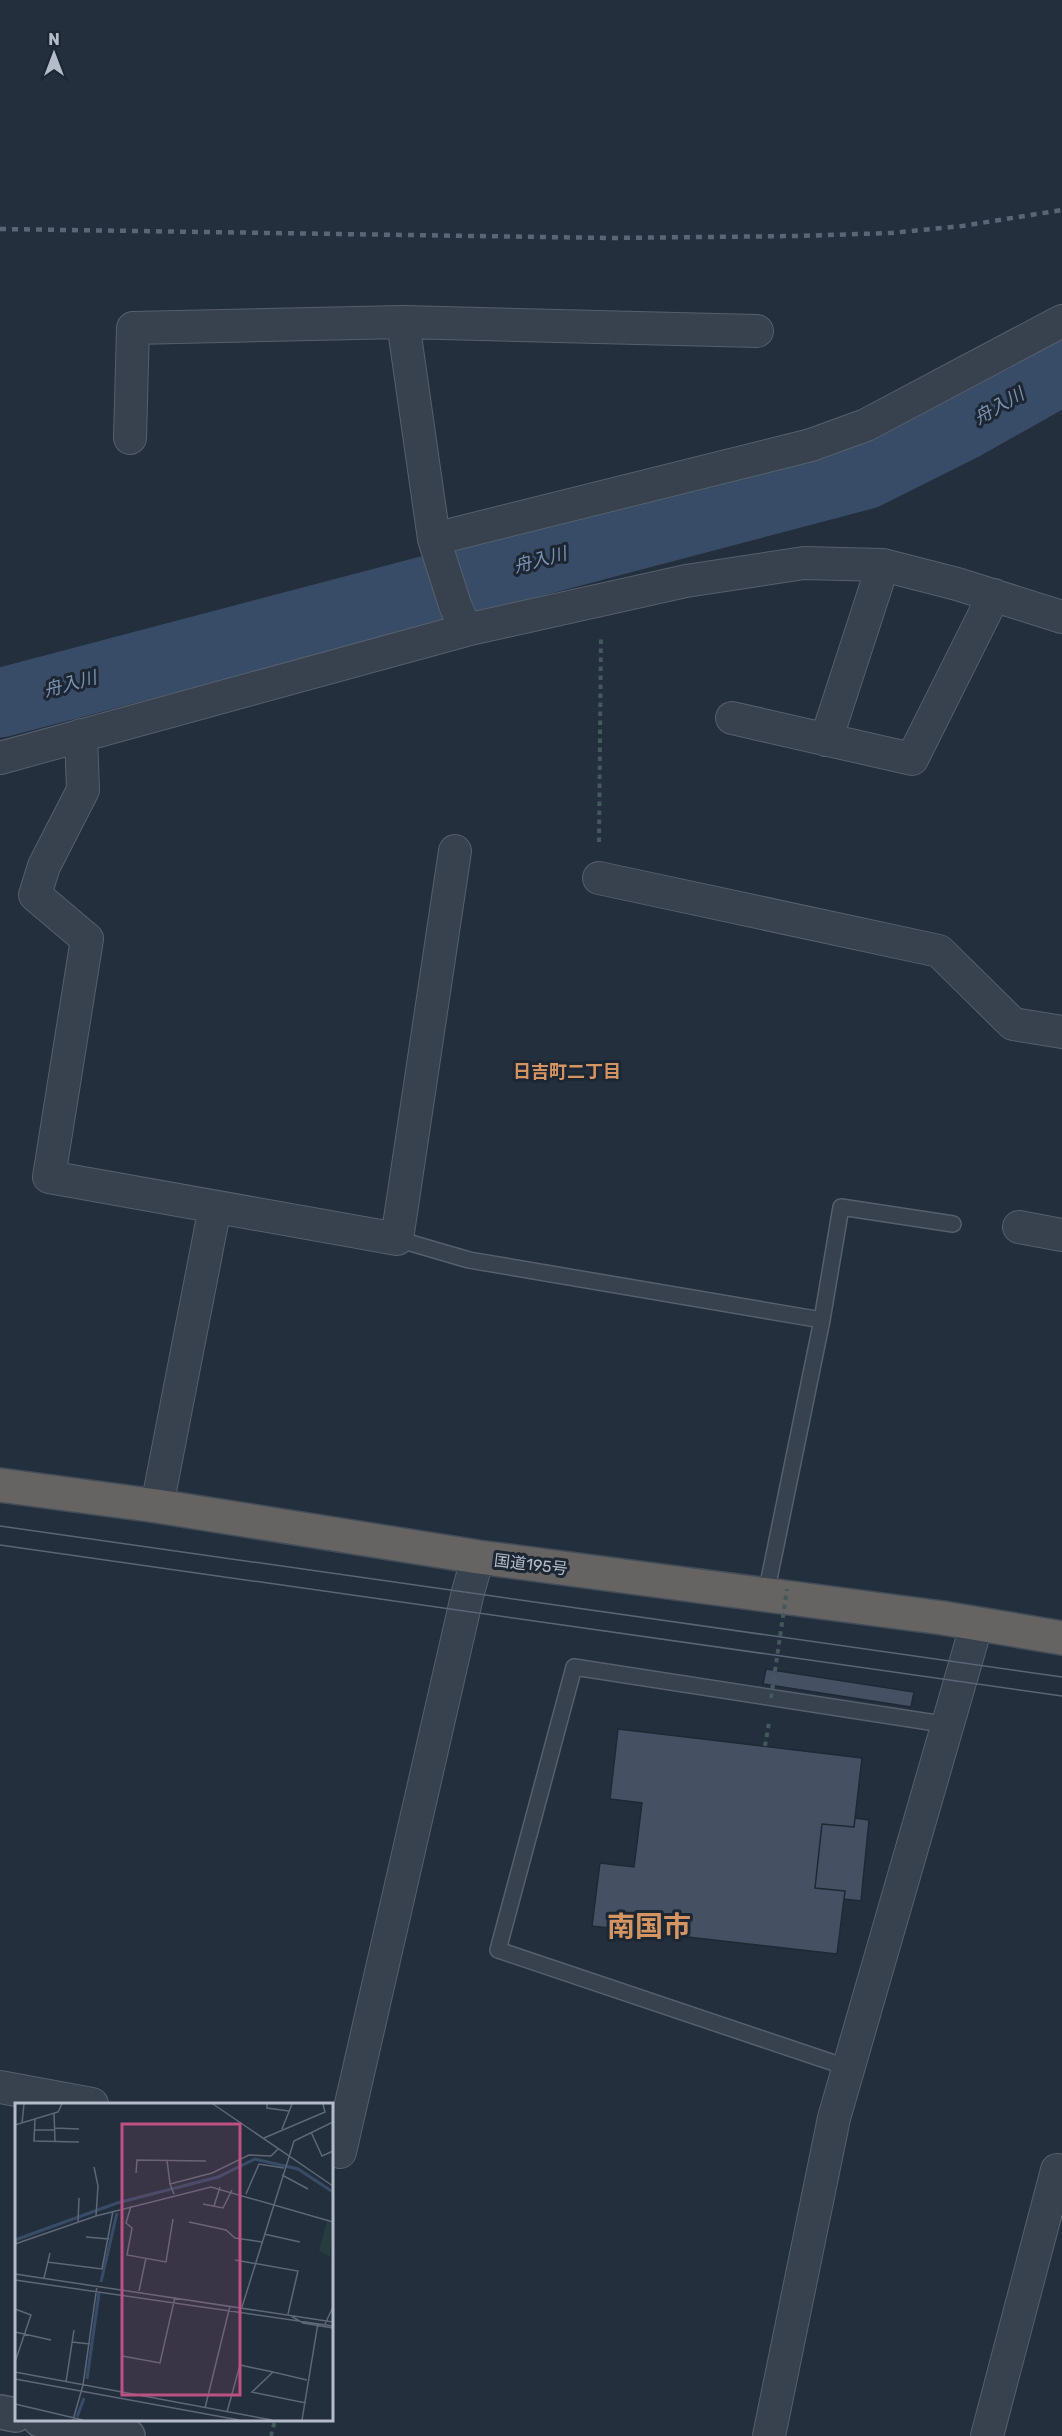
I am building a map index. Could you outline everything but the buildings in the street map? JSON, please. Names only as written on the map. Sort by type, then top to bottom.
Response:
[{"type":"highway","name":"国道195号","points":[[0,1485],[157,1506],[478,1557],[777,1592],[1062,1638]]},
{"type":"street","points":[[434,539],[811,445],[866,425],[1062,321]]},
{"type":"street","points":[[403,322],[434,539],[455,605],[466,630]]},
{"type":"street","points":[[130,438],[133,328],[403,322],[757,332]]},
{"type":"street","points":[[0,758],[466,630],[686,581],[804,563],[883,565],[994,595],[1062,617]]},
{"type":"street","points":[[826,740],[883,565]]},
{"type":"street","points":[[732,718],[912,759],[994,595]]},
{"type":"street","points":[[81,735],[83,790],[44,866],[35,895],[87,939],[48,1177],[397,1239],[455,851]]},
{"type":"street","points":[[599,878],[939,951],[1013,1024],[1062,1032]]},
{"type":"street","points":[[157,1506],[215,1206]]},
{"type":"street","points":[[1019,1227],[1062,1235]]},
{"type":"street","points":[[333,2150],[340,2152],[468,1592],[478,1557]]},
{"type":"street","points":[[769,2436],[834,2118],[977,1623]]},
{"type":"street","points":[[0,2087],[87,2103]]},
{"type":"street","points":[[987,2436],[1057,2170],[1062,2171]]},
{"type":"street","points":[[0,2412],[15,2415]]},
{"type":"street","points":[[46,2421],[128,2436]]},
{"type":"lane","points":[[777,1592],[841,1206],[953,1224]]},
{"type":"lane","points":[[397,1239],[469,1260],[822,1320]]},
{"type":"lane","points":[[849,2068],[498,1950],[574,1667],[949,1725]]},
{"type":"path","points":[[599,878],[602,600]]},
{"type":"path","points":[[771,1698],[777,1592]]},
{"type":"path","points":[[765,1746],[769,1722]]},
{"type":"path","points":[[271,2436],[275,2421]]},
{"type":"waterway","name":"舟入川","points":[[0,703],[865,475],[963,426],[1062,370]]},
{"type":"tram line","points":[[0,1526],[1062,1677]]},
{"type":"tram line","points":[[0,1545],[1062,1696]]},
{"type":"railway","points":[[0,229],[611,238],[797,236],[891,233],[962,226],[1062,210]]},
{"type":"district","name":"日吉町二丁目","points":[[567,1072]]},
{"type":"district","name":"南国市","points":[[649,1926]]}]
